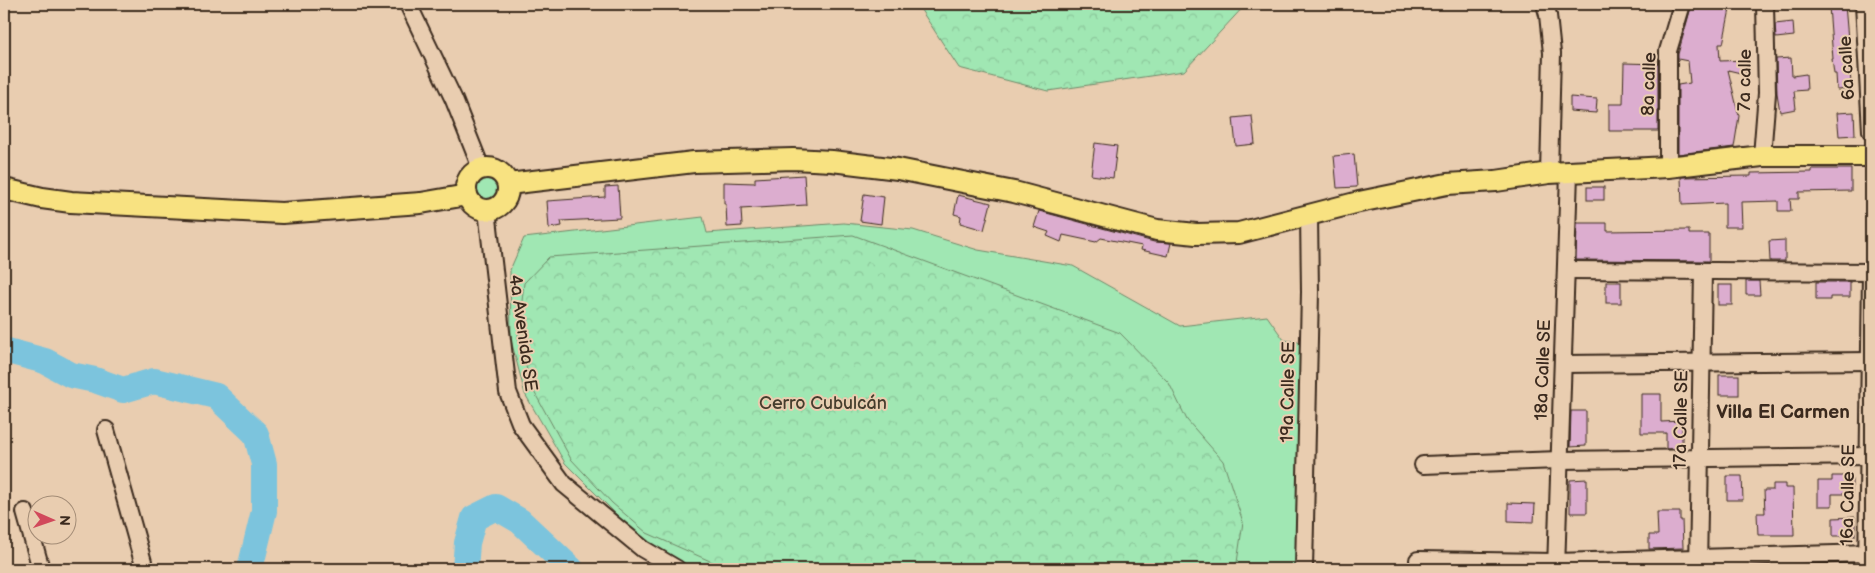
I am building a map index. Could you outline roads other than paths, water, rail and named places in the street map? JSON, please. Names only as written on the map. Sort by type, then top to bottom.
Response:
[{"type":"main road","points":[[508,184],[694,162],[832,161],[898,169],[978,184],[1157,230],[1196,234],[1239,233],[1394,194],[1438,185],[1496,181],[1559,173],[1668,167],[1762,156],[1871,156]]},
{"type":"main road","points":[[481,168],[495,168],[501,172],[508,184],[507,196],[504,202],[493,209],[487,210],[474,206],[467,195],[468,178],[472,173],[481,168]]},
{"type":"main road","points":[[4,189],[42,198],[71,202],[282,213],[421,203],[467,195]]},
{"type":"street","points":[[408,4],[454,100],[481,168]]},
{"type":"street","name":"18a Calle SE","points":[[1545,4],[1552,53],[1559,173],[1567,220],[1556,566]]},
{"type":"street","name":"8a calle","points":[[1668,167],[1668,51],[1682,4]]},
{"type":"street","name":"7a calle","points":[[1762,156],[1767,93],[1765,4]]},
{"type":"street","name":"6a calle","points":[[1864,4],[1871,131]]},
{"type":"street","name":"4a Avenida SE","points":[[487,210],[508,392],[521,425],[564,484],[642,549],[677,569]]},
{"type":"street","name":"19a Calle SE","points":[[1304,569],[1310,292],[1309,215]]},
{"type":"street","points":[[1566,270],[1871,272]]},
{"type":"street","name":"17a Calle SE","points":[[1698,564],[1703,272]]},
{"type":"street","name":"16a Calle SE","points":[[1868,559],[1871,272]]},
{"type":"street","points":[[1563,364],[1870,361]]},
{"type":"street","points":[[106,430],[145,569]]},
{"type":"street","points":[[1423,465],[1560,460],[1870,456]]},
{"type":"street","points":[[25,512],[41,569]]},
{"type":"street","points":[[1418,560],[1556,566],[1868,559]]},
{"type":"waterway","points":[[4,350],[45,361],[71,375],[95,380],[123,390],[154,381],[216,396],[256,434],[264,464],[264,511],[250,569]]},
{"type":"waterway","points":[[465,569],[467,543],[474,518],[496,507],[520,521],[571,569]]},
{"type":"district","name":"Villa El Carmen","points":[[1783,412]]},
{"type":"park label","name":"Cerro Cubulcán","points":[[823,403]]}]
